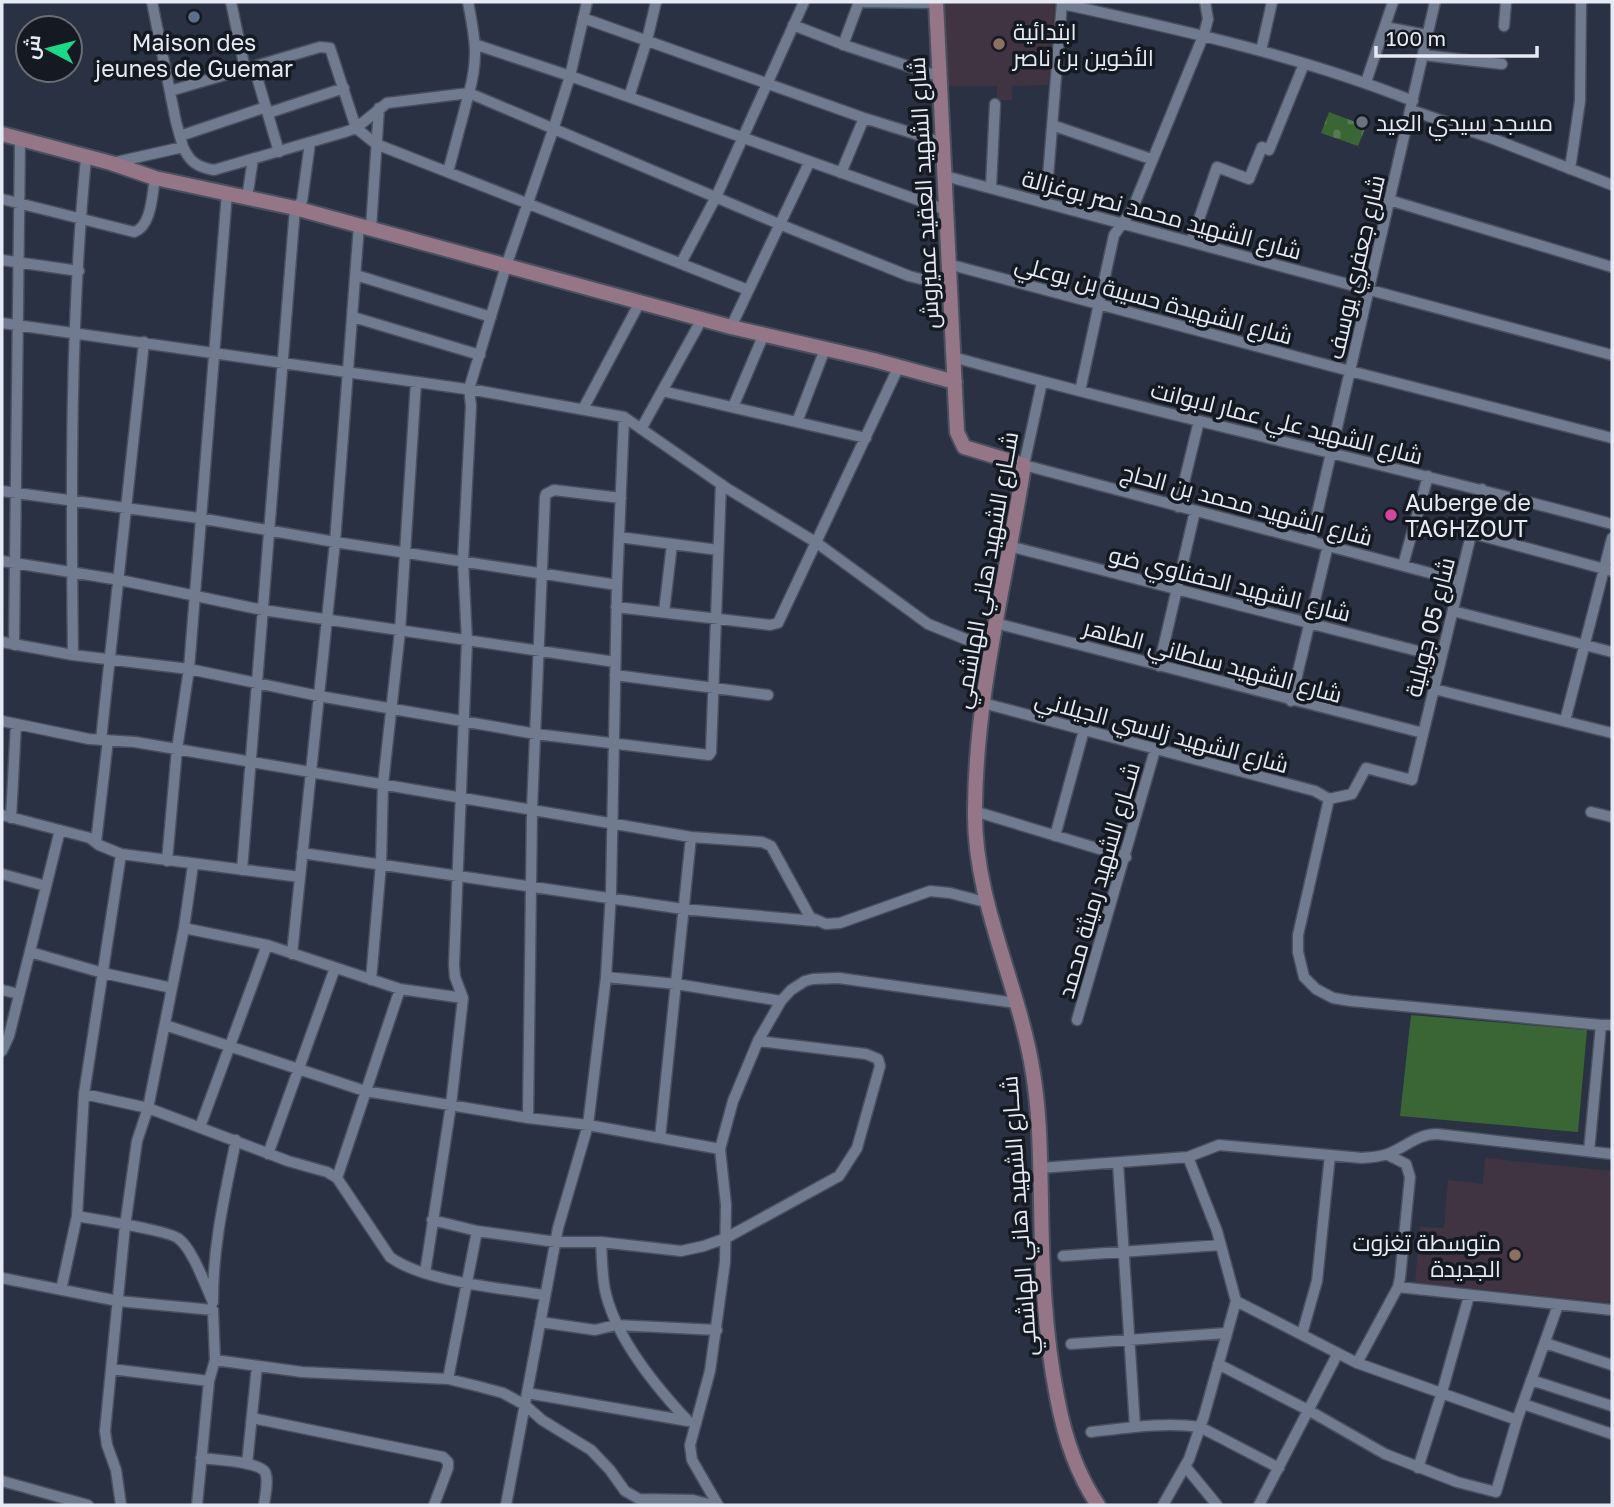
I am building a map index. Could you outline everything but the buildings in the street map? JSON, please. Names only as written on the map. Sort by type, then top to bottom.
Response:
[{"type":"street","points":[[152,2],[182,141],[192,161],[202,168],[214,170],[356,128],[379,108],[397,100],[469,93],[554,131],[909,276],[948,281]]},
{"type":"street","points":[[231,2],[249,68],[267,110],[279,152]]},
{"type":"street","points":[[449,172],[475,70],[477,45],[468,2]]},
{"type":"street","points":[[425,1273],[452,1105],[463,998],[454,971],[467,641],[463,561],[471,406],[469,390],[506,266],[554,131],[587,2]]},
{"type":"street","points":[[629,97],[648,40],[656,2]]},
{"type":"street","points":[[681,263],[716,197],[804,2]]},
{"type":"street","points":[[843,45],[859,2],[936,2]]},
{"type":"street","name":"شارع الشهيد العقيد عميروش","points":[[936,2],[957,432],[964,447],[1024,466]]},
{"type":"street","points":[[1080,391],[1114,235],[1132,210],[1204,34],[1208,19],[1205,2]]},
{"type":"street","points":[[1261,51],[1272,2]]},
{"type":"street","points":[[1366,82],[1393,2]]},
{"type":"street","name":"شارع جعفري يوسف","points":[[1311,540],[1435,2]]},
{"type":"street","points":[[1504,26],[1506,2]]},
{"type":"street","points":[[1570,169],[1580,101],[1581,2]]},
{"type":"street","points":[[1046,202],[1063,3],[1204,34],[1366,82],[1412,106],[1612,185]]},
{"type":"street","points":[[583,18],[864,118],[944,143]]},
{"type":"street","points":[[793,25],[843,45],[940,77]]},
{"type":"street","points":[[1385,27],[1427,35]]},
{"type":"street","points":[[477,45],[946,210]]},
{"type":"street","points":[[170,91],[328,47],[331,49],[356,128],[376,144],[748,290]]},
{"type":"street","points":[[1423,55],[1502,64]]},
{"type":"street","points":[[1191,242],[1217,167],[1249,179],[1262,147],[1269,150],[1304,64]]},
{"type":"street","points":[[111,163],[267,110],[344,88]]},
{"type":"street","points":[[991,187],[995,104]]},
{"type":"street","points":[[292,954],[335,542],[356,275],[365,227],[379,108]]},
{"type":"street","points":[[841,173],[864,118]]},
{"type":"street","points":[[1052,125],[1152,159]]},
{"type":"street","points":[[2,134],[111,163],[155,178],[295,208],[731,327],[899,366],[955,382]]},
{"type":"street","points":[[14,645],[20,139]]},
{"type":"street","points":[[242,870],[295,208],[302,201],[310,143]]},
{"type":"street","points":[[74,656],[72,572],[75,334],[80,219],[86,158]]},
{"type":"street","points":[[247,198],[253,159]]},
{"type":"street","points":[[731,327],[808,163]]},
{"type":"street","name":"شارع الشهيد محمد نصر بوغزالة","points":[[945,176],[1612,355]]},
{"type":"street","points":[[2,199],[134,232],[140,230],[147,219],[155,178]]},
{"type":"street","points":[[167,861],[177,749],[188,669],[227,193]]},
{"type":"street","points":[[1389,200],[1612,267]]},
{"type":"street","points":[[2,260],[79,271]]},
{"type":"street","name":"شارع الشهيدة حسيبة بن بوعلي","points":[[948,264],[1612,438]]},
{"type":"street","points":[[356,275],[491,317]]},
{"type":"street","points":[[583,410],[640,302]]},
{"type":"street","points":[[353,317],[480,355]]},
{"type":"street","points":[[641,429],[702,319]]},
{"type":"street","points":[[2,323],[416,382],[625,417],[721,484],[817,543],[928,624],[990,649]]},
{"type":"street","points":[[733,407],[764,334]]},
{"type":"street","points":[[96,842],[111,658],[144,342]]},
{"type":"street","points":[[797,422],[825,349]]},
{"type":"street","name":"شارع الشهيد علي عمار لابوانت","points":[[953,357],[1042,382],[1428,475],[1612,524]]},
{"type":"street","points":[[616,607],[770,625],[778,623],[899,366]]},
{"type":"street","points":[[371,980],[382,864],[383,784],[400,631],[416,382]]},
{"type":"street","name":"شــارع الشهيد هاني الهاشمي","points":[[1042,382],[990,649],[974,811],[978,866],[985,902],[1028,1044],[1034,1076],[1047,1350],[1066,1440],[1089,1492],[1098,1505]]},
{"type":"street","points":[[662,391],[866,438]]},
{"type":"street","points":[[506,1505],[558,1228],[588,1125],[606,977],[611,898],[616,607],[625,417]]},
{"type":"street","points":[[1178,507],[1199,421]]},
{"type":"street","name":"شارع الشهيد محمد بن الحاج","points":[[1024,466],[1460,581]]},
{"type":"street","points":[[1404,565],[1428,475]]},
{"type":"street","points":[[2,642],[74,656],[111,658],[188,669],[536,734],[709,755],[721,484]]},
{"type":"street","name":"شارع 05 جويلية","points":[[1329,799],[1352,794],[1366,768],[1412,780],[1482,489]]},
{"type":"street","points":[[2,491],[199,518],[335,542],[617,584]]},
{"type":"street","points":[[528,1118],[532,809],[546,494],[554,491],[621,498]]},
{"type":"street","points":[[1158,666],[1195,511]]},
{"type":"street","points":[[1471,533],[1608,570]]},
{"type":"street","points":[[619,537],[718,550]]},
{"type":"street","points":[[1565,721],[1608,570],[1612,538]]},
{"type":"street","points":[[664,612],[672,544]]},
{"type":"street","points":[[1291,701],[1328,545]]},
{"type":"street","name":"شارع الشهيد الحفناوي ضو","points":[[1009,546],[1441,657]]},
{"type":"street","points":[[2,561],[120,580],[193,597],[327,621],[615,662]]},
{"type":"street","points":[[1453,611],[1612,652]]},
{"type":"street","name":"شارع الشهيد سلطاني الطاهر","points":[[995,623],[1423,733]]},
{"type":"street","points":[[615,675],[768,695]]},
{"type":"street","points":[[1434,689],[1612,733]]},
{"type":"street","name":"شارع الشهيد زلاسي الجيلاني","points":[[983,703],[1315,792],[1329,799]]},
{"type":"street","points":[[2,721],[72,736],[135,741],[249,763],[462,796],[691,837],[762,842],[771,846],[810,917],[817,922]]},
{"type":"street","points":[[16,724],[7,817],[90,838],[121,854],[300,877]]},
{"type":"street","points":[[1055,836],[1084,730]]},
{"type":"street","name":"شــارع الشهيد رميثة محمد","points":[[1077,1020],[1155,750]]},
{"type":"street","points":[[1329,799],[1298,935],[1300,966],[1304,977],[1315,989],[1333,998],[1351,1001],[1612,1025]]},
{"type":"street","points":[[974,811],[1126,857]]},
{"type":"street","points":[[1591,812],[1612,817]]},
{"type":"street","points":[[2,1051],[9,1036],[60,830]]},
{"type":"street","points":[[660,1138],[691,837]]},
{"type":"street","points":[[302,853],[683,909],[817,922],[840,923],[930,891],[985,902]]},
{"type":"street","points":[[61,1290],[78,1216],[84,1094],[121,854]]},
{"type":"street","points":[[121,1505],[116,1470],[105,1431],[125,1226],[137,1141],[148,1108],[165,1025],[193,865]]},
{"type":"street","points":[[2,874],[46,886]]},
{"type":"street","points":[[184,928],[267,946],[400,989],[463,998]]},
{"type":"street","points":[[200,1127],[267,946]]},
{"type":"street","points":[[30,952],[103,973],[172,988]]},
{"type":"street","points":[[268,1154],[335,968]]},
{"type":"street","points":[[606,977],[780,1002]]},
{"type":"street","points":[[718,1505],[692,1460],[690,1446],[692,1422],[710,1370],[725,1262],[726,1205],[720,1149],[733,1101],[758,1041],[780,1002],[791,990],[805,981],[824,978],[1016,1003]]},
{"type":"street","points":[[337,1178],[400,989]]},
{"type":"street","points":[[2,990],[19,994]]},
{"type":"street","points":[[165,1025],[365,1091],[528,1118],[588,1125],[720,1149]]},
{"type":"street","points":[[1590,1151],[1601,1025]]},
{"type":"street","points":[[432,1220],[477,1231],[556,1242],[601,1242],[681,1251],[726,1238],[839,1176],[857,1148],[880,1066],[877,1059],[866,1054],[758,1041]]},
{"type":"street","points":[[84,1094],[148,1108],[268,1154],[327,1172],[337,1178],[390,1257],[402,1266],[467,1282],[544,1295]]},
{"type":"street","points":[[1040,1168],[1188,1157],[1219,1145],[1362,1158],[1388,1155],[1423,1134],[1612,1154]]},
{"type":"street","points":[[197,1505],[209,1381],[215,1360],[213,1262],[236,1140]]},
{"type":"street","points":[[1302,1335],[1317,1281],[1330,1155]]},
{"type":"street","points":[[1357,1363],[1398,1287],[1410,1177],[1406,1164],[1388,1155]]},
{"type":"street","points":[[1163,1505],[1185,1466],[1200,1427],[1236,1301],[1221,1245],[1188,1157]]},
{"type":"street","points":[[1118,1163],[1135,1427]]},
{"type":"street","points":[[78,1216],[179,1238],[189,1252],[213,1306]]},
{"type":"street","points":[[448,1379],[477,1231]]},
{"type":"street","points":[[601,1242],[605,1290],[616,1325],[664,1396],[692,1422]]},
{"type":"street","points":[[1063,1256],[1221,1245]]},
{"type":"street","points":[[2,1278],[118,1301],[213,1306]]},
{"type":"street","points":[[1398,1287],[1612,1310]]},
{"type":"street","points":[[1418,1468],[1469,1296]]},
{"type":"street","points":[[1236,1301],[1357,1363],[1517,1420]]},
{"type":"street","points":[[1218,1364],[1308,1410],[1385,1454],[1457,1482],[1496,1492],[1522,1404],[1558,1305]]},
{"type":"street","points":[[540,1322],[595,1330],[616,1325],[717,1330]]},
{"type":"street","points":[[1070,1343],[1227,1333]]},
{"type":"street","points":[[1545,1343],[1612,1365]]},
{"type":"street","points":[[1259,1505],[1338,1353]]},
{"type":"street","points":[[215,1360],[302,1372],[448,1379],[503,1394],[525,1405],[541,1420],[591,1450],[625,1491],[639,1499],[712,1505]]},
{"type":"street","points":[[247,1464],[257,1366]]},
{"type":"street","points":[[111,1369],[209,1381]]},
{"type":"street","points":[[1531,1380],[1612,1406]]},
{"type":"street","points":[[527,1393],[692,1422]]},
{"type":"street","points":[[1522,1404],[1612,1434]]},
{"type":"street","points":[[252,1418],[443,1457],[448,1462],[448,1468],[434,1505]]},
{"type":"street","points":[[1091,1432],[1135,1427],[1200,1427],[1279,1468]]},
{"type":"street","points":[[201,1458],[256,1464],[265,1472],[264,1505]]},
{"type":"street","points":[[1185,1466],[1217,1505]]},
{"type":"street","points":[[2,1481],[88,1505]]},
{"type":"shaded area","name":"ابتدائية الأخوين بن ناصر","points":[[943,2],[1055,2],[1048,85],[1012,86],[1012,100],[997,100],[997,86],[948,86]]},
{"type":"shaded area","name":"متوسطة تغزوت الجديدة","points":[[1485,1158],[1612,1171],[1612,1303],[1415,1282],[1420,1227],[1444,1228],[1448,1180],[1483,1184]]},
{"type":"green space","points":[[1329,112],[1366,126],[1358,146],[1321,133]]},
{"type":"green space","points":[[1411,1015],[1587,1030],[1578,1132],[1400,1116]]},
{"type":"place","name":"Maison des jeunes de Guemar","points":[[194,17]]},
{"type":"place","name":"ابتدائية الأخوين بن ناصر","points":[[999,44]]},
{"type":"place","name":"مسجد سيدي العيد","points":[[1362,122]]},
{"type":"place","name":"Auberge de TAGHZOUT","points":[[1391,515]]},
{"type":"place","name":"متوسطة تغزوت الجديدة","points":[[1515,1255]]}]
